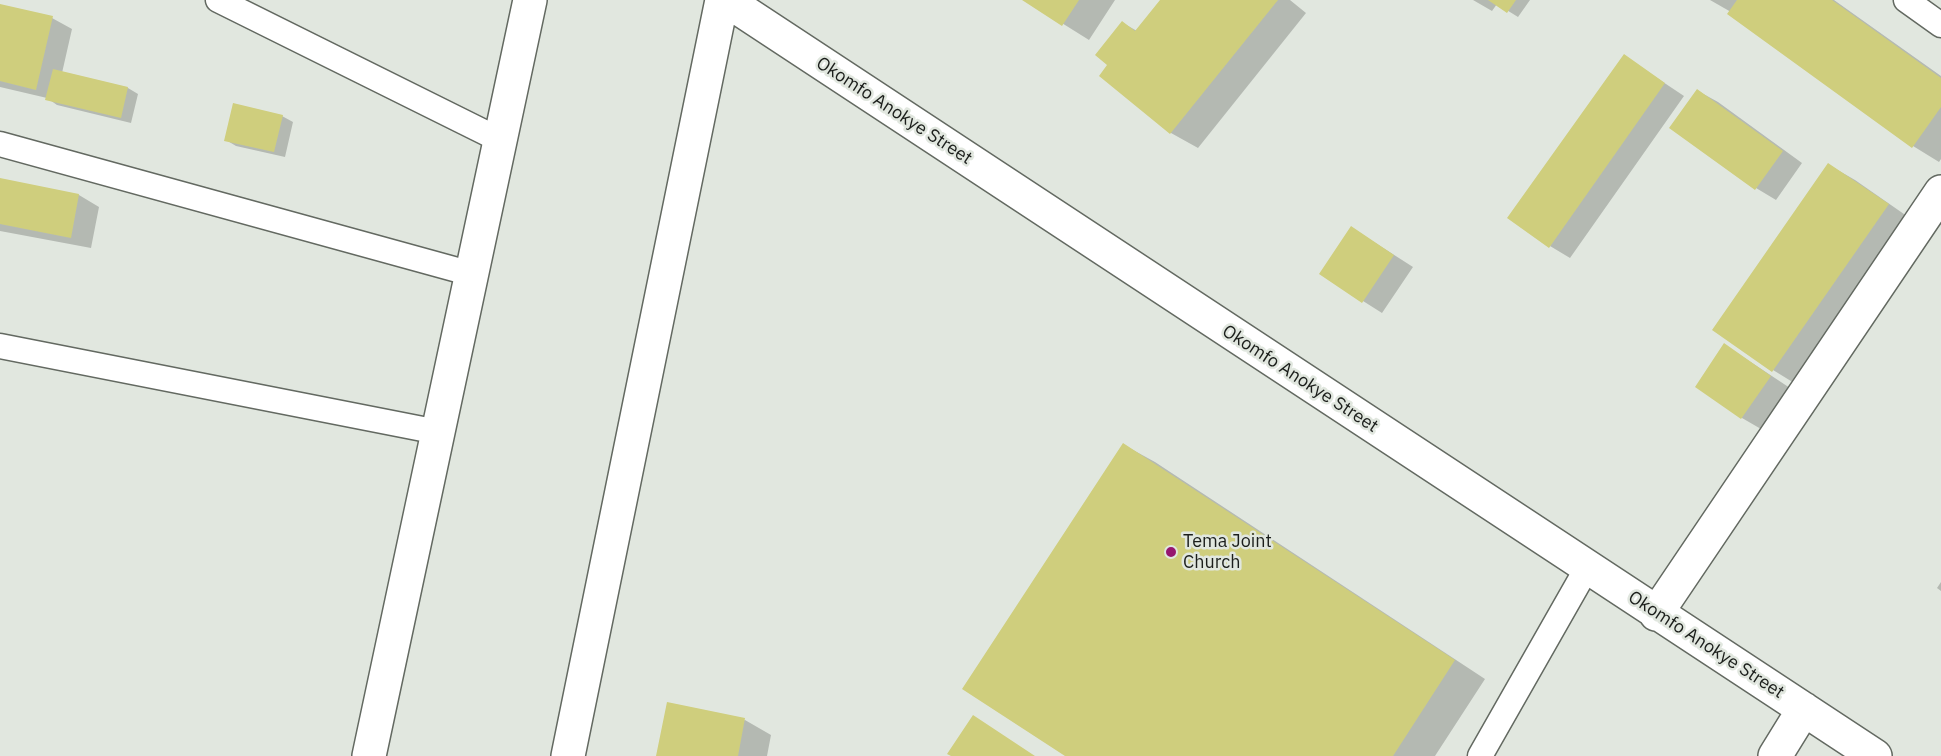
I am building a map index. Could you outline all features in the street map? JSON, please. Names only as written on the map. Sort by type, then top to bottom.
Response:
[{"type":"street","points":[[369,756],[530,0]]},
{"type":"street","points":[[568,756],[724,0]]},
{"type":"street","name":"Okomfo Anokye Street","points":[[724,0],[1875,756]]},
{"type":"street","points":[[1656,614],[1941,192]]},
{"type":"street","points":[[1775,756],[1804,709]]},
{"type":"lane","points":[[218,0],[500,140]]},
{"type":"lane","points":[[1906,0],[1941,25]]},
{"type":"lane","points":[[0,144],[472,274]]},
{"type":"lane","points":[[0,346],[438,432]]},
{"type":"lane","points":[[1480,756],[1587,568]]},
{"type":"building","points":[[1022,0],[1079,0],[1062,26]]},
{"type":"building","points":[[1160,0],[1278,0],[1170,134],[1099,76],[1107,65],[1095,55],[1122,21],[1135,31]]},
{"type":"building","points":[[1488,0],[1516,0],[1507,13]]},
{"type":"building","points":[[1737,0],[1832,0],[1941,78],[1941,107],[1912,148],[1727,14]]},
{"type":"building","points":[[0,4],[53,16],[36,90],[0,81]]},
{"type":"building","points":[[1624,54],[1665,83],[1549,248],[1507,218]]},
{"type":"building","points":[[53,69],[128,87],[121,118],[45,100]]},
{"type":"building","points":[[1697,89],[1783,151],[1755,190],[1669,128]]},
{"type":"building","points":[[233,103],[283,115],[274,152],[224,141]]},
{"type":"building","points":[[1828,163],[1889,204],[1772,372],[1712,330]]},
{"type":"building","points":[[0,178],[79,194],[71,238],[0,224]]},
{"type":"building","points":[[1351,226],[1394,255],[1362,303],[1319,274]]},
{"type":"building","points":[[1724,343],[1771,376],[1741,419],[1695,387]]},
{"type":"building","name":"Tema Joint Church","points":[[1123,443],[1455,660],[1393,756],[1065,756],[962,689]]},
{"type":"building","points":[[667,702],[745,718],[738,756],[656,756]]},
{"type":"building","points":[[973,715],[1035,756],[951,756],[947,754]]},
{"type":"place","name":"Tema Joint Church","points":[[1171,552]]}]
